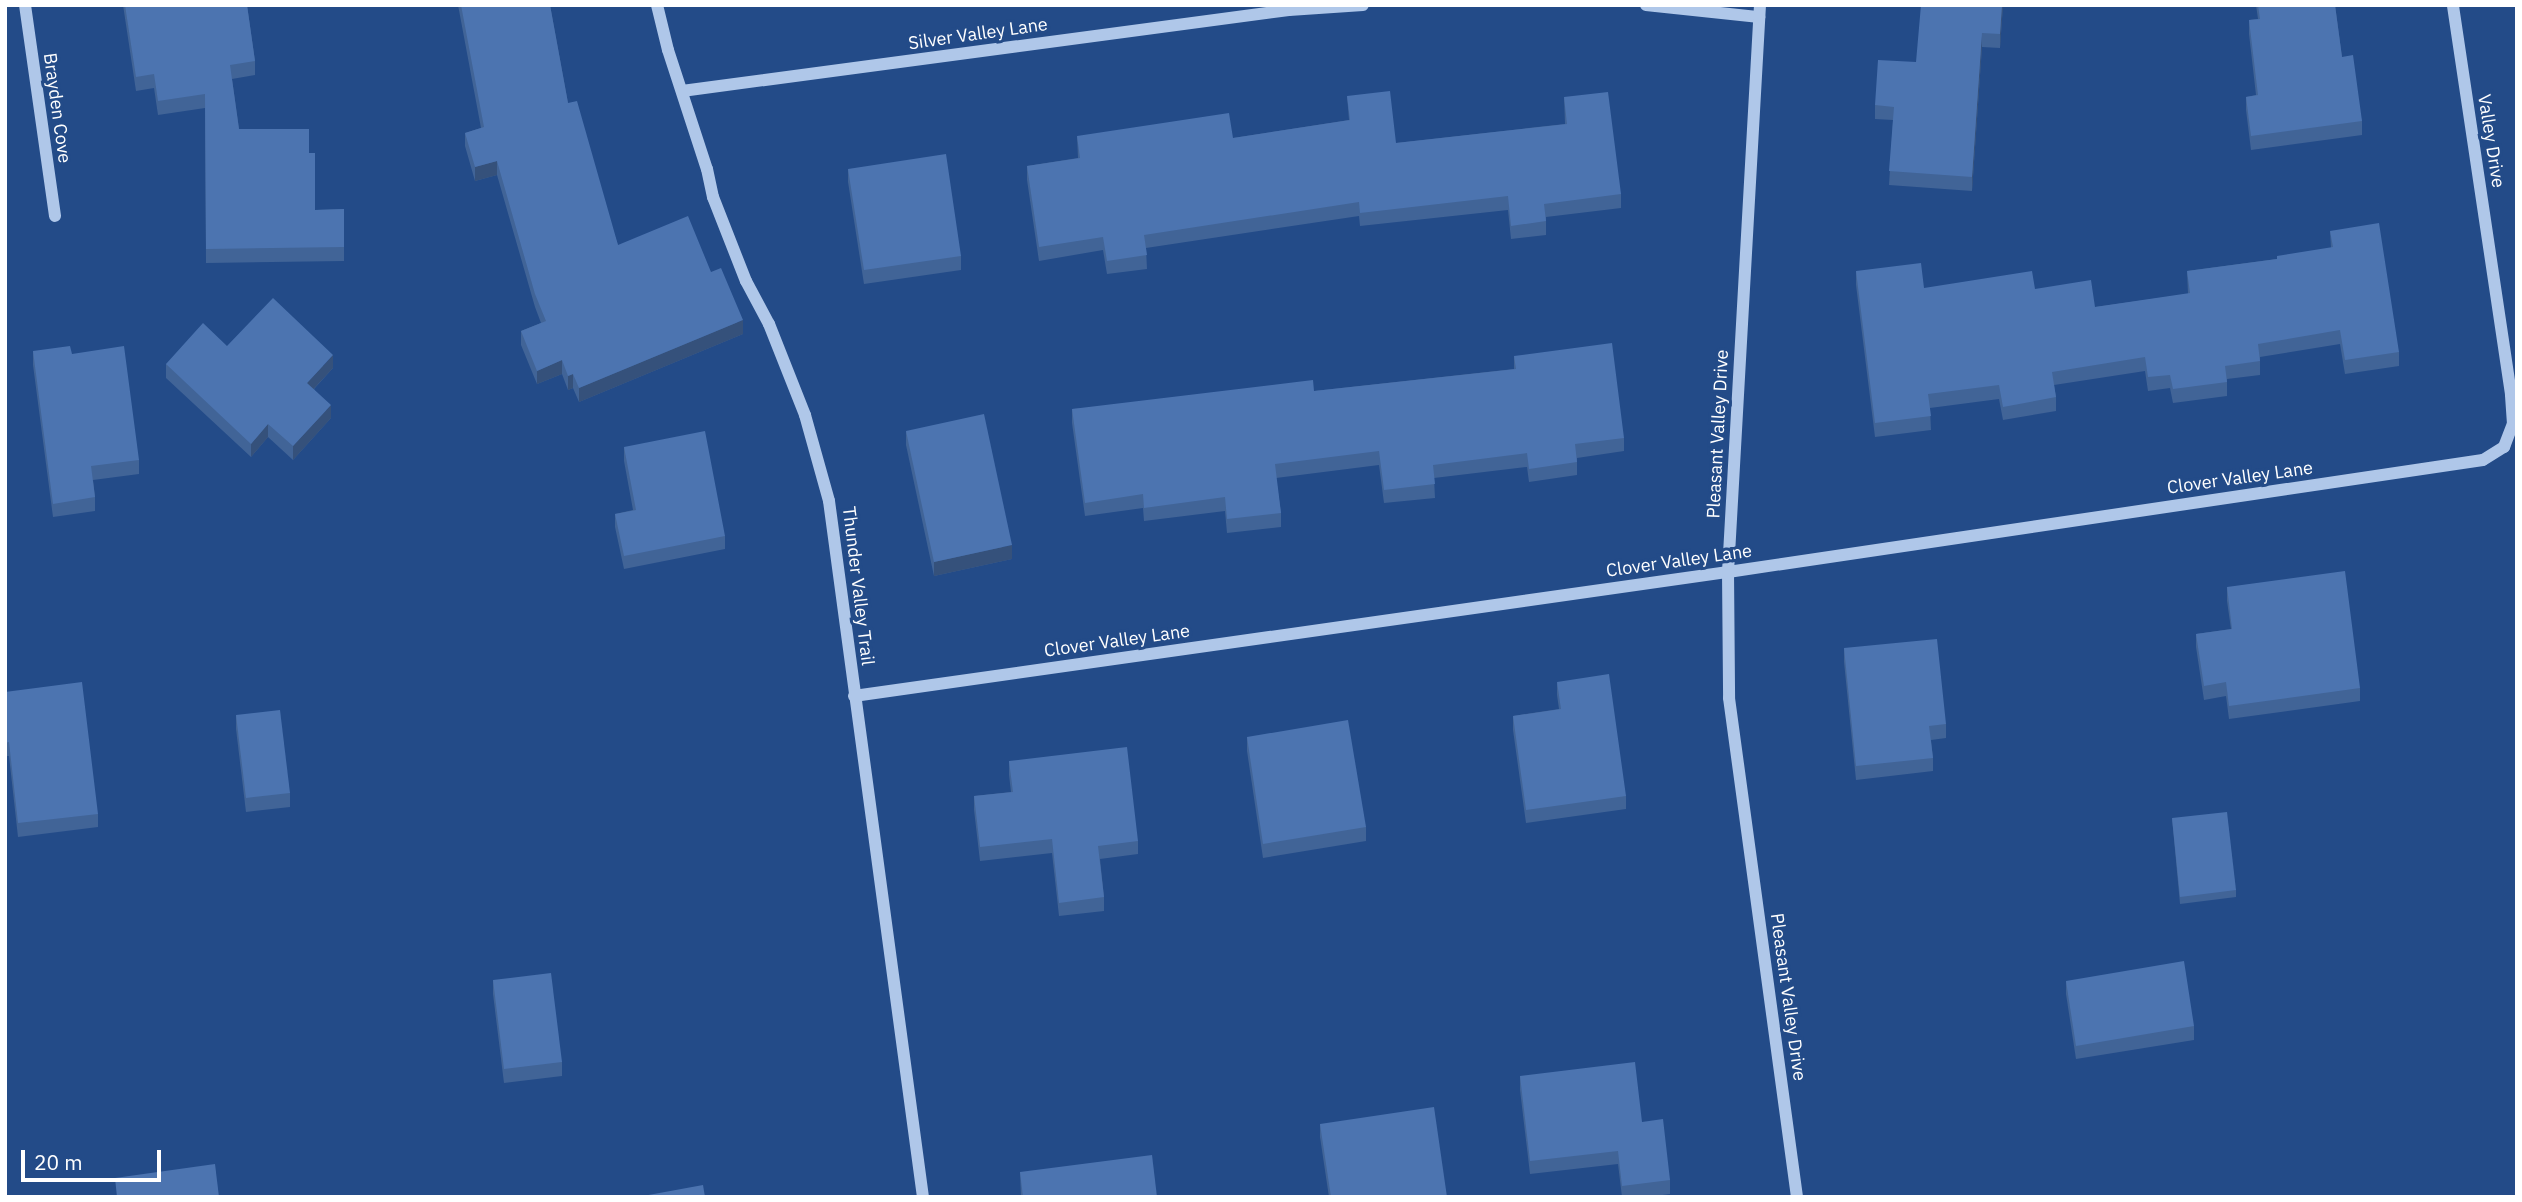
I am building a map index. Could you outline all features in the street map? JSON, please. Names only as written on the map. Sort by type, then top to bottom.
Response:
[{"type":"street","name":"Brayden Cove","points":[[25,5],[55,216]]},
{"type":"street","name":"Thunder Valley Trail","points":[[657,5],[713,197],[746,281],[769,324],[801,404],[826,489],[923,1197]]},
{"type":"street","name":"Silver Valley Lane","points":[[682,91],[1289,9],[1363,5]]},
{"type":"street","points":[[1647,5],[1759,11]]},
{"type":"street","name":"Valley Drive","points":[[2453,5],[2511,394],[2513,424],[2504,447]]},
{"type":"street","name":"Pleasant Valley Drive","points":[[1759,11],[1728,572],[1729,698],[1797,1197]]},
{"type":"street","name":"Clover Valley Lane","points":[[855,696],[1728,572],[2483,460],[2504,447]]},
{"type":"building","points":[[125,5],[247,5],[255,61],[230,65],[239,129],[309,129],[309,153],[315,153],[315,210],[344,209],[344,247],[206,249],[205,94],[158,101],[154,74],[136,77]]},
{"type":"building","points":[[461,5],[550,5],[568,103],[577,101],[618,245],[688,216],[711,272],[721,268],[743,320],[579,388],[573,374],[568,376],[562,360],[537,371],[521,331],[546,321],[535,294],[497,161],[475,167],[465,133],[484,127]]},
{"type":"building","points":[[1921,5],[2002,5],[2000,34],[1982,33],[1972,177],[1889,171],[1894,107],[1875,105],[1878,60],[1916,62]]},
{"type":"building","points":[[2258,5],[2335,5],[2342,57],[2353,55],[2362,121],[2251,136],[2246,97],[2258,95],[2249,20],[2260,19]]},
{"type":"building","points":[[1390,91],[1396,143],[1567,124],[1564,97],[1608,92],[1621,194],[1544,204],[1546,221],[1511,226],[1508,196],[1360,213],[1359,202],[1144,235],[1147,255],[1107,261],[1103,237],[1039,247],[1027,166],[1080,158],[1077,136],[1229,113],[1233,138],[1350,120],[1347,96]]},
{"type":"building","points":[[946,154],[961,256],[864,270],[848,169]]},
{"type":"building","points":[[2379,223],[2399,352],[2345,360],[2340,330],[2258,344],[2260,361],[2225,366],[2227,382],[2173,389],[2170,375],[2148,377],[2145,357],[2052,372],[2056,397],[2003,407],[1999,385],[1928,394],[1931,416],[1875,423],[1856,271],[1921,263],[1924,288],[2032,271],[2035,289],[2091,280],[2095,307],[2190,293],[2187,271],[2277,259],[2277,256],[2333,247],[2330,231]]},
{"type":"building","points":[[273,298],[333,355],[307,383],[331,405],[293,446],[268,424],[251,444],[166,364],[203,323],[227,346]]},
{"type":"building","points":[[1612,343],[1624,438],[1575,444],[1577,462],[1529,469],[1527,453],[1433,465],[1435,484],[1384,490],[1379,451],[1275,464],[1281,513],[1227,519],[1225,497],[1144,508],[1143,494],[1085,503],[1072,409],[1313,380],[1314,391],[1516,369],[1514,356]]},
{"type":"building","points":[[70,346],[72,354],[124,346],[139,460],[91,466],[95,497],[53,504],[33,351]]},
{"type":"building","points":[[984,414],[1012,545],[934,562],[906,431]]},
{"type":"building","points":[[705,431],[725,536],[624,556],[615,514],[636,510],[624,447]]},
{"type":"building","points":[[2345,571],[2360,688],[2229,706],[2226,682],[2204,686],[2196,634],[2232,629],[2227,587]]},
{"type":"building","points":[[1937,639],[1946,724],[1929,726],[1933,758],[1856,766],[1844,648]]},
{"type":"building","points":[[1609,674],[1626,796],[1526,810],[1513,716],[1561,709],[1557,682]]},
{"type":"building","points":[[82,682],[98,814],[18,823],[9,742],[5,743],[5,692]]},
{"type":"building","points":[[280,710],[290,793],[246,798],[236,715]]},
{"type":"building","points":[[1348,720],[1366,827],[1263,844],[1247,737]]},
{"type":"building","points":[[1127,747],[1138,841],[1098,846],[1104,897],[1059,903],[1052,839],[980,847],[974,796],[1013,792],[1009,761]]},
{"type":"building","points":[[2227,812],[2236,890],[2180,897],[2172,818]]},
{"type":"building","points":[[2184,961],[2194,1026],[2076,1046],[2066,981]]},
{"type":"building","points":[[551,973],[562,1062],[504,1069],[493,980]]},
{"type":"building","points":[[1635,1062],[1642,1122],[1663,1119],[1670,1180],[1622,1186],[1618,1151],[1530,1161],[1520,1076]]},
{"type":"building","points":[[1434,1107],[1447,1197],[1331,1197],[1320,1124]]},
{"type":"building","points":[[1152,1155],[1157,1197],[1023,1197],[1020,1172]]},
{"type":"building","points":[[215,1164],[219,1197],[117,1197],[115,1178]]},
{"type":"building","points":[[703,1185],[705,1197],[643,1196]]}]
